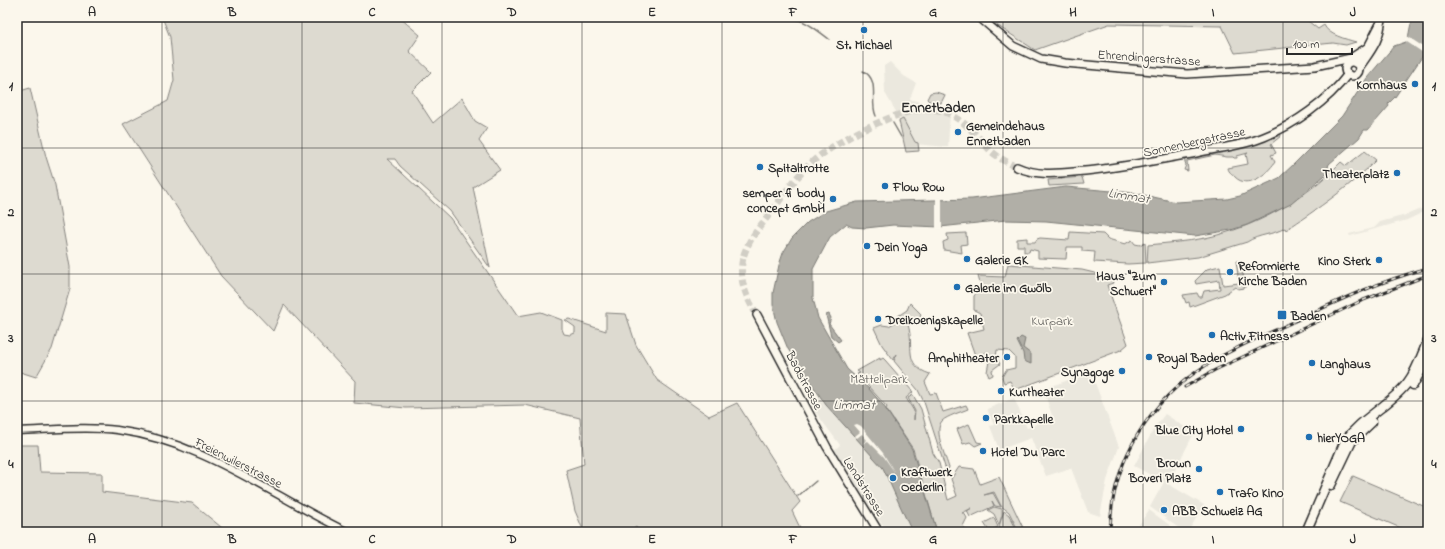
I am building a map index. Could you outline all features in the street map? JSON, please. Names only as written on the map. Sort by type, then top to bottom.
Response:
[{"type":"main road","name":"Ehrendingerstrasse","points":[[979,17],[1017,48],[1034,56],[1050,61],[1201,74],[1303,67],[1330,63],[1351,63],[1361,57],[1382,18]]},
{"type":"main road","points":[[1347,72],[1346,65],[1351,63],[1376,44],[1382,24],[1382,18]]},
{"type":"main road","name":"Ehrendingerstrasse","points":[[1351,63],[1355,56],[1368,46]]},
{"type":"main road","points":[[1330,63],[1339,65],[1347,72],[1356,75],[1351,63]]},
{"type":"main road","name":"Sonnenbergstrasse","points":[[1020,169],[1050,174],[1128,167],[1246,143],[1264,137],[1301,116],[1328,96],[1347,72]]},
{"type":"main road","name":"Badstrasse","points":[[758,316],[830,452]]},
{"type":"main road","points":[[1306,532],[1345,441],[1356,428],[1407,383],[1416,369],[1428,340]]},
{"type":"main road","points":[[1323,495],[1331,485],[1352,441],[1366,426],[1406,393],[1428,358]]},
{"type":"main road","name":"Landstrasse","points":[[830,452],[879,532]]},
{"type":"street","name":"Freienwilerstrasse","points":[[17,431],[115,430],[146,435],[179,445],[221,463],[348,532]]},
{"type":"shaded area","points":[[890,62],[904,76],[916,83],[910,99],[950,112],[948,147],[915,144],[885,93],[884,66]]},
{"type":"shaded area","points":[[1428,206],[1428,210],[1407,220],[1350,236],[1349,234],[1374,228],[1380,222],[1406,215]]},
{"type":"shaded area","points":[[1091,372],[1119,447],[1107,480],[1100,516],[1088,512],[1071,468],[1046,476],[1031,438],[999,450],[990,426],[994,425],[987,409],[1014,398],[1027,428],[1053,418],[1043,389]]},
{"type":"shaded area","points":[[820,396],[836,417],[846,426],[886,453],[913,532],[889,532],[868,507],[833,451],[840,445],[808,402]]},
{"type":"shaded area","points":[[1165,414],[1194,433],[1168,484],[1204,505],[1188,532],[1184,532],[1150,507],[1164,482],[1134,466],[1155,427]]},
{"type":"shaded area","points":[[1149,510],[1179,532],[1134,532]]},
{"type":"green space","points":[[162,17],[399,17],[420,35],[409,51],[431,72],[412,91],[433,123],[462,98],[475,121],[487,128],[479,141],[500,170],[473,187],[490,268],[450,211],[400,166],[395,159],[387,159],[450,218],[518,316],[541,312],[562,320],[562,329],[564,334],[570,335],[575,333],[575,327],[565,320],[569,319],[606,331],[606,313],[626,314],[636,345],[657,380],[709,416],[737,403],[800,502],[792,511],[802,532],[641,532],[636,527],[629,532],[584,532],[575,511],[566,470],[584,464],[580,418],[525,405],[406,408],[354,403],[355,381],[284,305],[273,331],[221,276],[123,124],[168,101],[174,80],[170,37]]},
{"type":"green space","points":[[984,17],[1303,17],[1318,29],[1324,25],[1333,34],[1356,42],[1346,45],[1333,43],[1235,53],[1222,26],[1109,24],[1035,50]]},
{"type":"green space","points":[[30,88],[46,157],[55,185],[70,267],[70,289],[52,349],[36,377],[17,371],[17,92]]},
{"type":"green space","points":[[936,92],[945,95],[941,103],[929,101],[927,99],[930,93]]},
{"type":"green space","points":[[903,119],[915,142],[918,143],[919,151],[906,152],[899,121]]},
{"type":"green space","points":[[1280,133],[1281,136],[1271,144],[1276,153],[1271,155],[1275,162],[1272,167],[1257,179],[1246,182],[1240,181],[1230,172],[1228,168],[1248,164],[1246,154],[1248,153],[1237,156],[1237,158],[1215,155],[1187,161],[1188,171],[1184,170],[1186,165],[1184,159],[1265,140]]},
{"type":"green space","points":[[1365,151],[1376,160],[1366,170],[1321,206],[1286,230],[1285,228],[1256,237],[1247,242],[1198,257],[1147,263],[1148,245],[1205,238],[1243,227],[1279,210],[1327,176],[1341,162],[1346,166]]},
{"type":"green space","points":[[1082,177],[1084,184],[1049,186],[1048,180]]},
{"type":"green space","points":[[1070,232],[1103,234],[1108,239],[1125,244],[1132,240],[1135,244],[1140,245],[1145,242],[1146,263],[1128,264],[1094,262],[1095,252],[1082,251],[1082,247],[1067,247],[1066,259],[1038,258],[1038,251],[1030,249],[1029,252],[1024,252],[1024,246],[1017,246],[1017,239],[1027,238],[1027,242],[1035,242],[1040,238],[1069,240]]},
{"type":"green space","points":[[966,233],[967,244],[961,245],[962,253],[944,250],[943,242],[948,240],[947,234]]},
{"type":"green space","points":[[1236,261],[1241,261],[1245,288],[1238,289],[1235,287],[1225,294],[1190,307],[1189,302],[1186,303],[1183,295],[1197,293],[1199,297],[1202,297],[1204,291],[1220,289],[1219,280],[1196,284],[1195,281],[1207,269],[1220,266],[1223,285],[1239,283]]},
{"type":"green space","name":"Kurpark","points":[[1008,264],[1082,270],[1111,277],[1113,283],[1107,285],[1128,344],[1121,350],[1015,390],[1010,381],[1004,383],[1002,377],[1006,370],[1015,368],[1015,357],[1009,351],[997,350],[996,357],[1000,364],[992,370],[993,375],[989,377],[987,372],[990,356],[987,352],[976,358],[967,333],[984,329],[980,313],[974,310],[974,296],[981,287],[978,276],[1005,277]]},
{"type":"green space","points":[[910,303],[921,314],[920,318],[908,325],[911,354],[916,366],[930,374],[925,382],[930,394],[936,393],[943,412],[966,405],[968,409],[947,417],[940,425],[939,437],[949,468],[947,470],[924,402],[918,390],[894,361],[897,354],[893,360],[882,345],[874,328],[882,325],[889,326],[899,320],[898,316],[907,310]]},
{"type":"green space","name":"Mättelipark","points":[[880,358],[880,360],[883,358],[885,360],[913,392],[906,398],[914,411],[914,420],[915,411],[908,398],[913,395],[921,409],[933,453],[939,463],[948,500],[957,496],[951,479],[959,467],[974,469],[980,484],[999,477],[1025,532],[1019,532],[1009,512],[1001,506],[994,492],[984,495],[993,493],[1001,507],[995,506],[992,501],[994,506],[970,517],[967,511],[972,508],[962,513],[964,513],[967,518],[963,526],[968,532],[937,532],[913,449],[886,409],[887,407],[857,374],[860,373],[857,371]]},
{"type":"green space","points":[[969,424],[977,442],[982,443],[975,446],[970,442],[963,444],[957,429]]},
{"type":"green space","points":[[17,445],[38,445],[40,472],[102,473],[102,492],[192,503],[227,532],[17,532]]},
{"type":"green space","points":[[1353,476],[1428,508],[1428,532],[1410,532],[1340,502]]},
{"type":"green space","points":[[994,507],[1002,509],[999,525],[994,514],[988,510]]},
{"type":"green space","points":[[1004,511],[1009,515],[1018,532],[1002,532],[999,526]]},
{"type":"green space","points":[[994,518],[998,527],[989,531],[984,523]]},
{"type":"water","name":"Limmat","points":[[1415,17],[1428,17],[1428,48],[1395,97],[1388,104],[1389,106],[1368,130],[1364,130],[1359,138],[1329,164],[1328,167],[1331,170],[1291,204],[1247,225],[1231,230],[1195,236],[1046,221],[1006,220],[940,227],[893,225],[866,228],[852,227],[846,224],[830,237],[813,269],[813,298],[818,318],[847,369],[869,389],[883,405],[912,449],[937,532],[912,532],[883,468],[826,405],[788,349],[777,322],[773,305],[773,293],[783,253],[792,238],[808,222],[826,211],[857,202],[972,199],[1066,187],[1135,193],[1176,202],[1227,199],[1240,196],[1279,178],[1342,116],[1367,78],[1394,46],[1406,42],[1411,23]]},
{"type":"water","points":[[829,314],[831,318],[829,324],[841,340],[838,342],[831,336],[826,315]]},
{"type":"water","points":[[1021,337],[1025,339],[1023,348],[1031,354],[1031,364],[1024,361],[1023,353],[1017,341]]},
{"type":"pier","points":[[1407,36],[1428,50],[1425,54],[1404,40]]},
{"type":"pier","points":[[936,198],[942,198],[942,229],[936,229]]},
{"type":"pier","points":[[857,424],[861,426],[883,453],[895,473],[884,457],[868,441],[862,444],[867,440],[862,434],[857,438],[855,436],[860,432],[854,425]]},
{"type":"waterway","points":[[778,17],[800,20],[816,29],[829,39]]},
{"type":"waterway","points":[[863,71],[872,80],[874,110],[876,116]]},
{"type":"waterway","points":[[893,123],[901,137]]},
{"type":"waterway","points":[[798,496],[816,481]]},
{"type":"tunnel","points":[[757,315],[746,295],[742,281],[743,258],[750,241],[787,190],[803,171],[819,156],[849,137],[885,120],[902,114],[918,110],[931,109],[950,114],[958,119],[965,124],[994,154],[1017,167]]},
{"type":"railway","points":[[1110,532],[1112,506],[1117,481],[1137,435],[1151,415],[1168,396],[1187,379],[1208,364],[1250,342],[1359,292],[1428,268]]},
{"type":"railway","points":[[1185,387],[1215,370],[1361,301],[1428,275]]},
{"type":"place","name":"St. Michael","points":[[864,30]]},
{"type":"place","name":"Kornhaus","points":[[1415,84]]},
{"type":"place","name":"Gemeindehaus Ennetbaden","points":[[958,132]]},
{"type":"place","name":"Spitaltrotte","points":[[760,167]]},
{"type":"place","name":"Theaterplatz","points":[[1397,173]]},
{"type":"place","name":"Flow Row","points":[[885,186]]},
{"type":"place","name":"semper fi body concept GmbH","points":[[833,199]]},
{"type":"place","name":"Dein Yoga","points":[[867,246]]},
{"type":"place","name":"Galerie GK","points":[[967,259]]},
{"type":"place","name":"Kino Sterk","points":[[1379,260]]},
{"type":"place","name":"Reformierte Kirche Baden","points":[[1230,272]]},
{"type":"place","name":"Haus \"Zum Schwert\"","points":[[1164,282]]},
{"type":"place","name":"Galerie im Gwölb","points":[[957,287]]},
{"type":"place","name":"Baden","points":[[1282,315]]},
{"type":"place","name":"Dreikoenigskapelle","points":[[878,319]]},
{"type":"place","name":"Activ Fitness","points":[[1212,335]]},
{"type":"place","name":"Amphitheater","points":[[1007,357]]},
{"type":"place","name":"Royal Baden","points":[[1149,357]]},
{"type":"place","name":"Langhaus","points":[[1312,363]]},
{"type":"place","name":"Synagoge","points":[[1122,371]]},
{"type":"place","name":"Kurtheater","points":[[1001,391]]},
{"type":"place","name":"Parkkapelle","points":[[986,418]]},
{"type":"place","name":"Blue City Hotel","points":[[1241,429]]},
{"type":"place","name":"hierYOGA","points":[[1309,437]]},
{"type":"place","name":"Hotel Du Parc","points":[[983,451]]},
{"type":"place","name":"Brown Boveri Platz","points":[[1199,469]]},
{"type":"place","name":"Kraftwerk Oederlin","points":[[893,478]]},
{"type":"place","name":"Trafo Kino","points":[[1220,492]]},
{"type":"place","name":"ABB Schweiz AG","points":[[1164,510]]},
{"type":"district","name":"Ennetbaden","points":[[938,107]]}]
